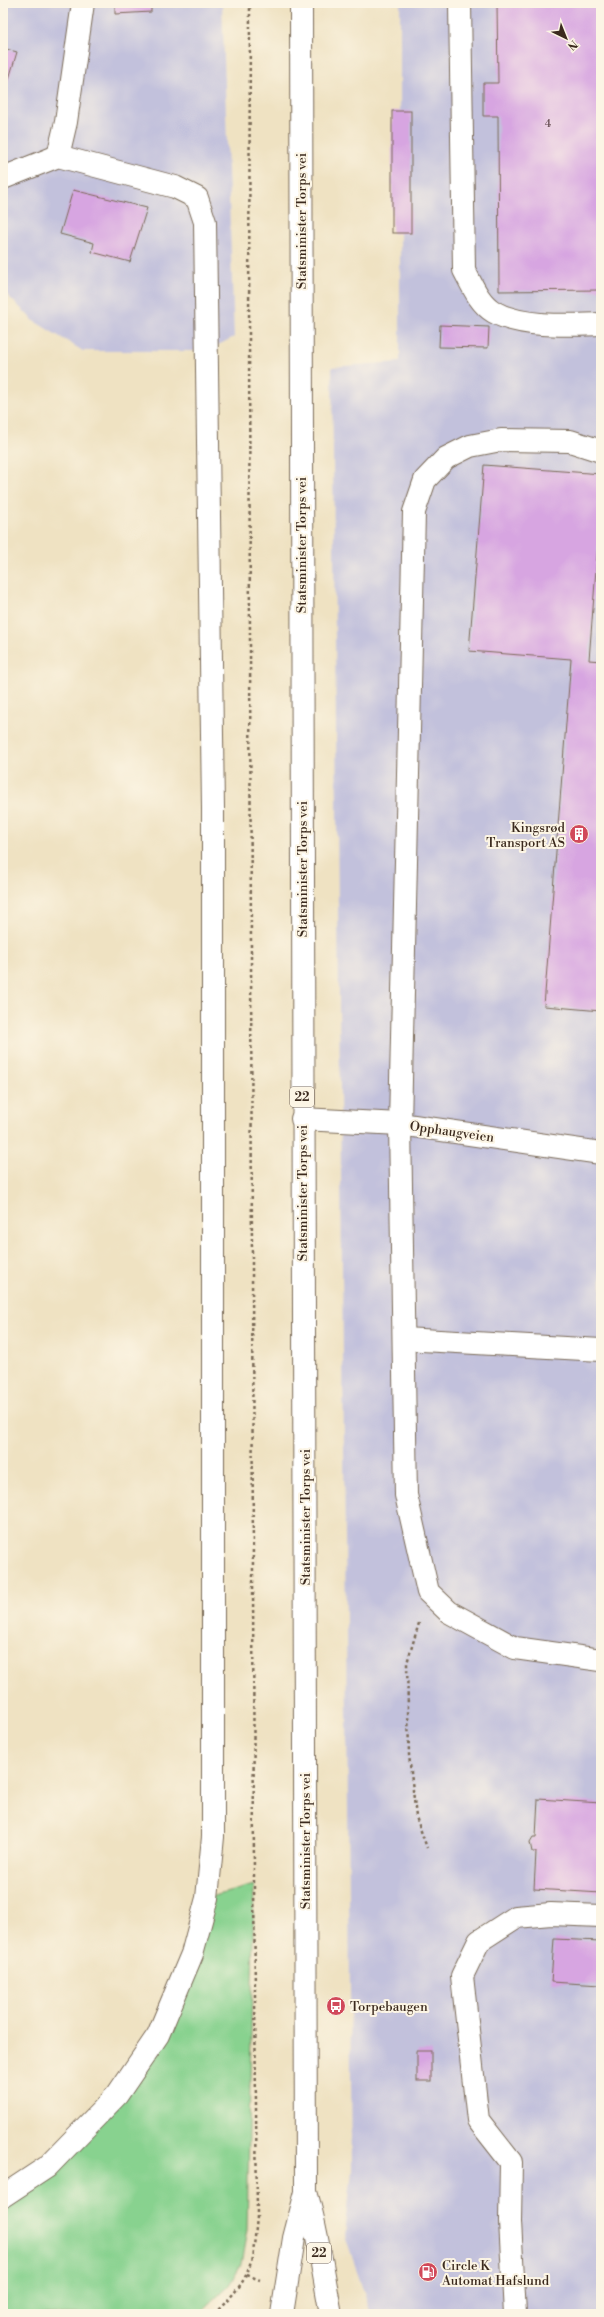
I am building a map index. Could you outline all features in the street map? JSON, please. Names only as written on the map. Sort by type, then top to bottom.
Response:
[{"type":"main road","points":[[58,156],[66,122],[83,3]]},
{"type":"main road","name":"Statsminister Torps vei","points":[[282,2314],[297,2222],[306,2192],[306,1721],[302,1118],[301,3]]},
{"type":"main road","points":[[460,3],[464,270],[477,296],[494,312],[518,319],[549,325],[601,324]]},
{"type":"main road","points":[[3,178],[58,156],[175,188],[197,198],[204,222],[213,808],[213,1837],[207,1898],[192,1954],[158,2035],[111,2101],[47,2167],[3,2196]]},
{"type":"main road","points":[[601,451],[570,441],[501,440],[470,446],[446,458],[425,480],[414,512],[400,1124],[406,1496],[428,1592],[449,1612],[515,1648],[601,1660]]},
{"type":"main road","name":"Opphaugveien","points":[[302,1118],[400,1124],[601,1153]]},
{"type":"main road","points":[[404,1339],[601,1350]]},
{"type":"main road","points":[[515,2314],[510,2220],[512,2162],[478,2120],[462,1976],[480,1941],[516,1917],[550,1914],[601,1916]]},
{"type":"main road","name":"Statsminister Torps vei","points":[[306,2192],[316,2224],[321,2266],[330,2314]]},
{"type":"path","points":[[214,2314],[238,2291],[253,2262],[257,2217],[253,1822],[249,340],[250,3]]},
{"type":"path","points":[[426,1848],[416,1817],[410,1763],[407,1663],[428,1592]]},
{"type":"shaded area","points":[[3,3],[222,3],[234,337],[206,351],[83,351],[34,321],[3,291]]},
{"type":"shaded area","points":[[400,3],[601,3],[601,2314],[371,2314],[345,2235],[352,2170],[332,367],[400,362]]},
{"type":"green space","points":[[254,1885],[247,2230],[241,2264],[229,2285],[199,2314],[3,2314],[3,2196],[47,2167],[158,2035],[207,1898]]},
{"type":"building","points":[[115,3],[151,3],[151,12],[115,14]]},
{"type":"building","points":[[497,3],[601,3],[601,290],[499,291],[498,116],[483,116],[483,83],[498,83]]},
{"type":"building","points":[[3,48],[17,52],[3,99]]},
{"type":"building","points":[[392,111],[411,111],[411,233],[392,233]]},
{"type":"building","points":[[73,190],[147,208],[130,262],[92,252],[94,243],[60,234]]},
{"type":"building","points":[[440,325],[489,327],[488,348],[439,347]]},
{"type":"building","name":"Kingsrød Transport AS","points":[[484,465],[601,474],[601,504],[589,660],[601,661],[601,1011],[544,1006],[571,659],[469,651]]},
{"type":"building","points":[[538,1799],[601,1803],[601,1893],[534,1889],[536,1852],[532,1852],[530,1842],[533,1837],[536,1837]]},
{"type":"building","points":[[554,1939],[601,1941],[601,1985],[551,1982]]},
{"type":"building","points":[[417,2051],[431,2051],[431,2081],[417,2081]]},
{"type":"place","name":"Kingsrød Transport AS","points":[[579,834]]},
{"type":"place","name":"Torpebaugen","points":[[336,2006]]},
{"type":"place","name":"Circle K Automat Hafslund","points":[[428,2272]]}]
